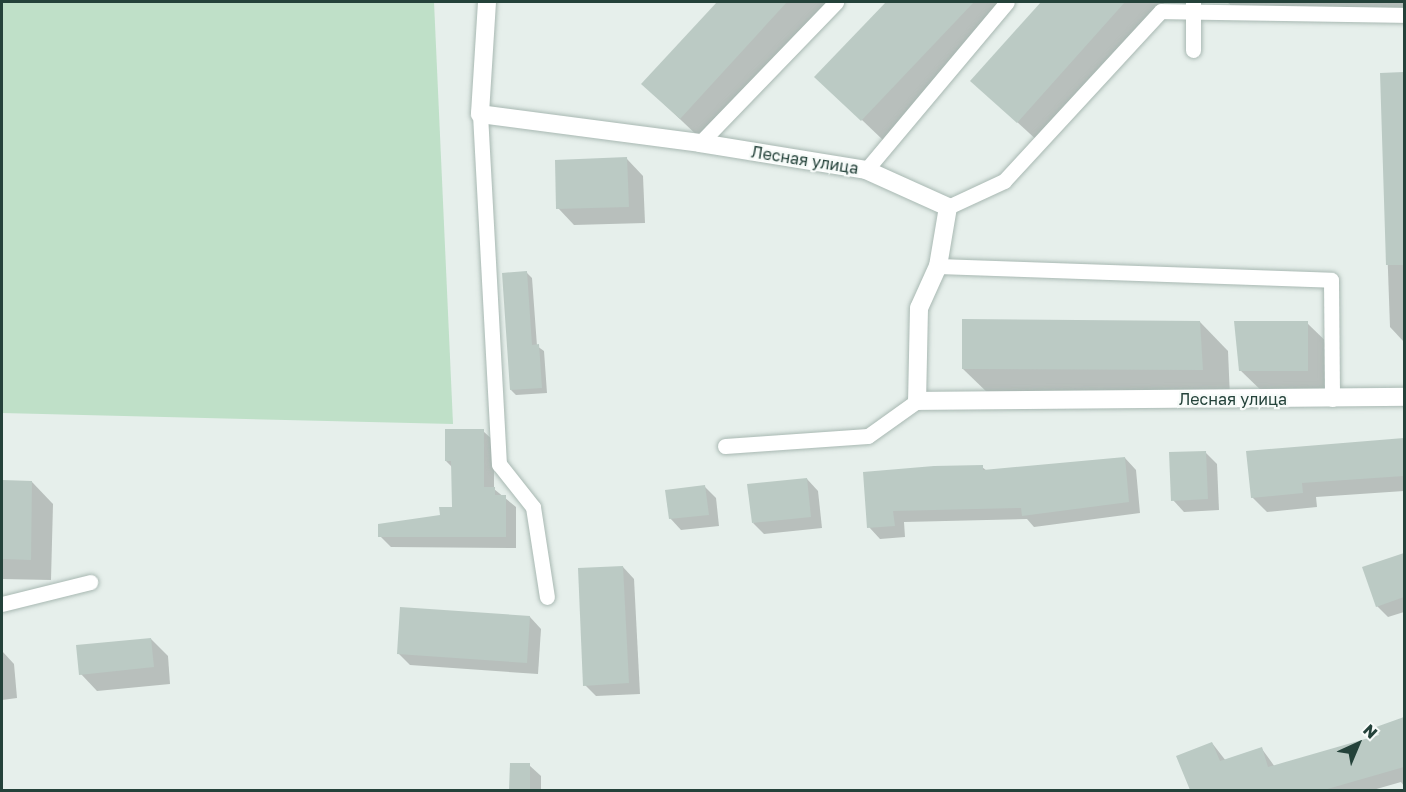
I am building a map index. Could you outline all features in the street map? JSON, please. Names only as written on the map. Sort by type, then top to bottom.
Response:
[{"type":"street","points":[[480,114],[487,2]]},
{"type":"street","name":"Лесная улица","points":[[480,114],[700,143],[866,170],[948,207]]},
{"type":"street","points":[[917,401],[919,308],[938,266],[948,207]]},
{"type":"street","name":"Лесная улица","points":[[917,401],[1404,397]]},
{"type":"lane","points":[[700,143],[836,2]]},
{"type":"lane","points":[[866,170],[1007,2]]},
{"type":"lane","points":[[948,207],[1004,181],[1161,11],[1192,6],[1404,15]]},
{"type":"lane","points":[[1192,6],[1193,50]]},
{"type":"lane","points":[[480,114],[499,464],[533,507],[547,597]]},
{"type":"lane","points":[[938,266],[1331,280],[1332,399]]},
{"type":"lane","points":[[725,446],[868,436],[917,401]]},
{"type":"lane","points":[[2,604],[90,582]]},
{"type":"green space","points":[[2,2],[434,2],[453,424],[2,413]]},
{"type":"building","points":[[717,2],[787,2],[680,119],[641,84]]},
{"type":"building","points":[[886,2],[974,2],[861,121],[814,77]]},
{"type":"building","points":[[1041,2],[1125,2],[1017,123],[970,81]]},
{"type":"building","points":[[1404,72],[1404,265],[1386,265],[1380,73]]},
{"type":"building","points":[[627,157],[629,207],[556,209],[555,160]]},
{"type":"building","points":[[527,271],[532,345],[539,344],[542,388],[510,390],[502,273]]},
{"type":"building","points":[[962,319],[1200,321],[1203,370],[962,369]]},
{"type":"building","points":[[1234,321],[1308,321],[1308,371],[1239,371]]},
{"type":"building","points":[[445,429],[484,429],[484,487],[495,487],[495,495],[506,495],[506,537],[378,537],[378,524],[440,515],[439,507],[452,507],[451,461],[445,461]]},
{"type":"building","points":[[1404,438],[1404,476],[1302,483],[1303,493],[1251,498],[1246,451]]},
{"type":"building","points":[[1206,451],[1208,499],[1171,501],[1169,452]]},
{"type":"building","points":[[1125,457],[1129,502],[1022,516],[1021,508],[893,511],[895,526],[867,528],[863,472],[934,466],[983,465],[983,470]]},
{"type":"building","points":[[807,478],[811,517],[752,523],[747,484]]},
{"type":"building","points":[[2,480],[32,481],[31,560],[2,559]]},
{"type":"building","points":[[705,485],[709,515],[669,519],[665,490]]},
{"type":"building","points":[[1404,553],[1404,597],[1376,607],[1362,567]]},
{"type":"building","points":[[623,566],[629,683],[583,686],[578,568]]},
{"type":"building","points":[[400,607],[530,616],[527,663],[397,654]]},
{"type":"building","points":[[151,638],[154,667],[79,675],[76,645]]},
{"type":"building","points":[[1404,717],[1404,767],[1324,790],[1190,790],[1176,756],[1212,742],[1220,761],[1262,747],[1268,767],[1379,735],[1376,727]]},
{"type":"building","points":[[510,763],[530,763],[530,790],[509,790]]}]
